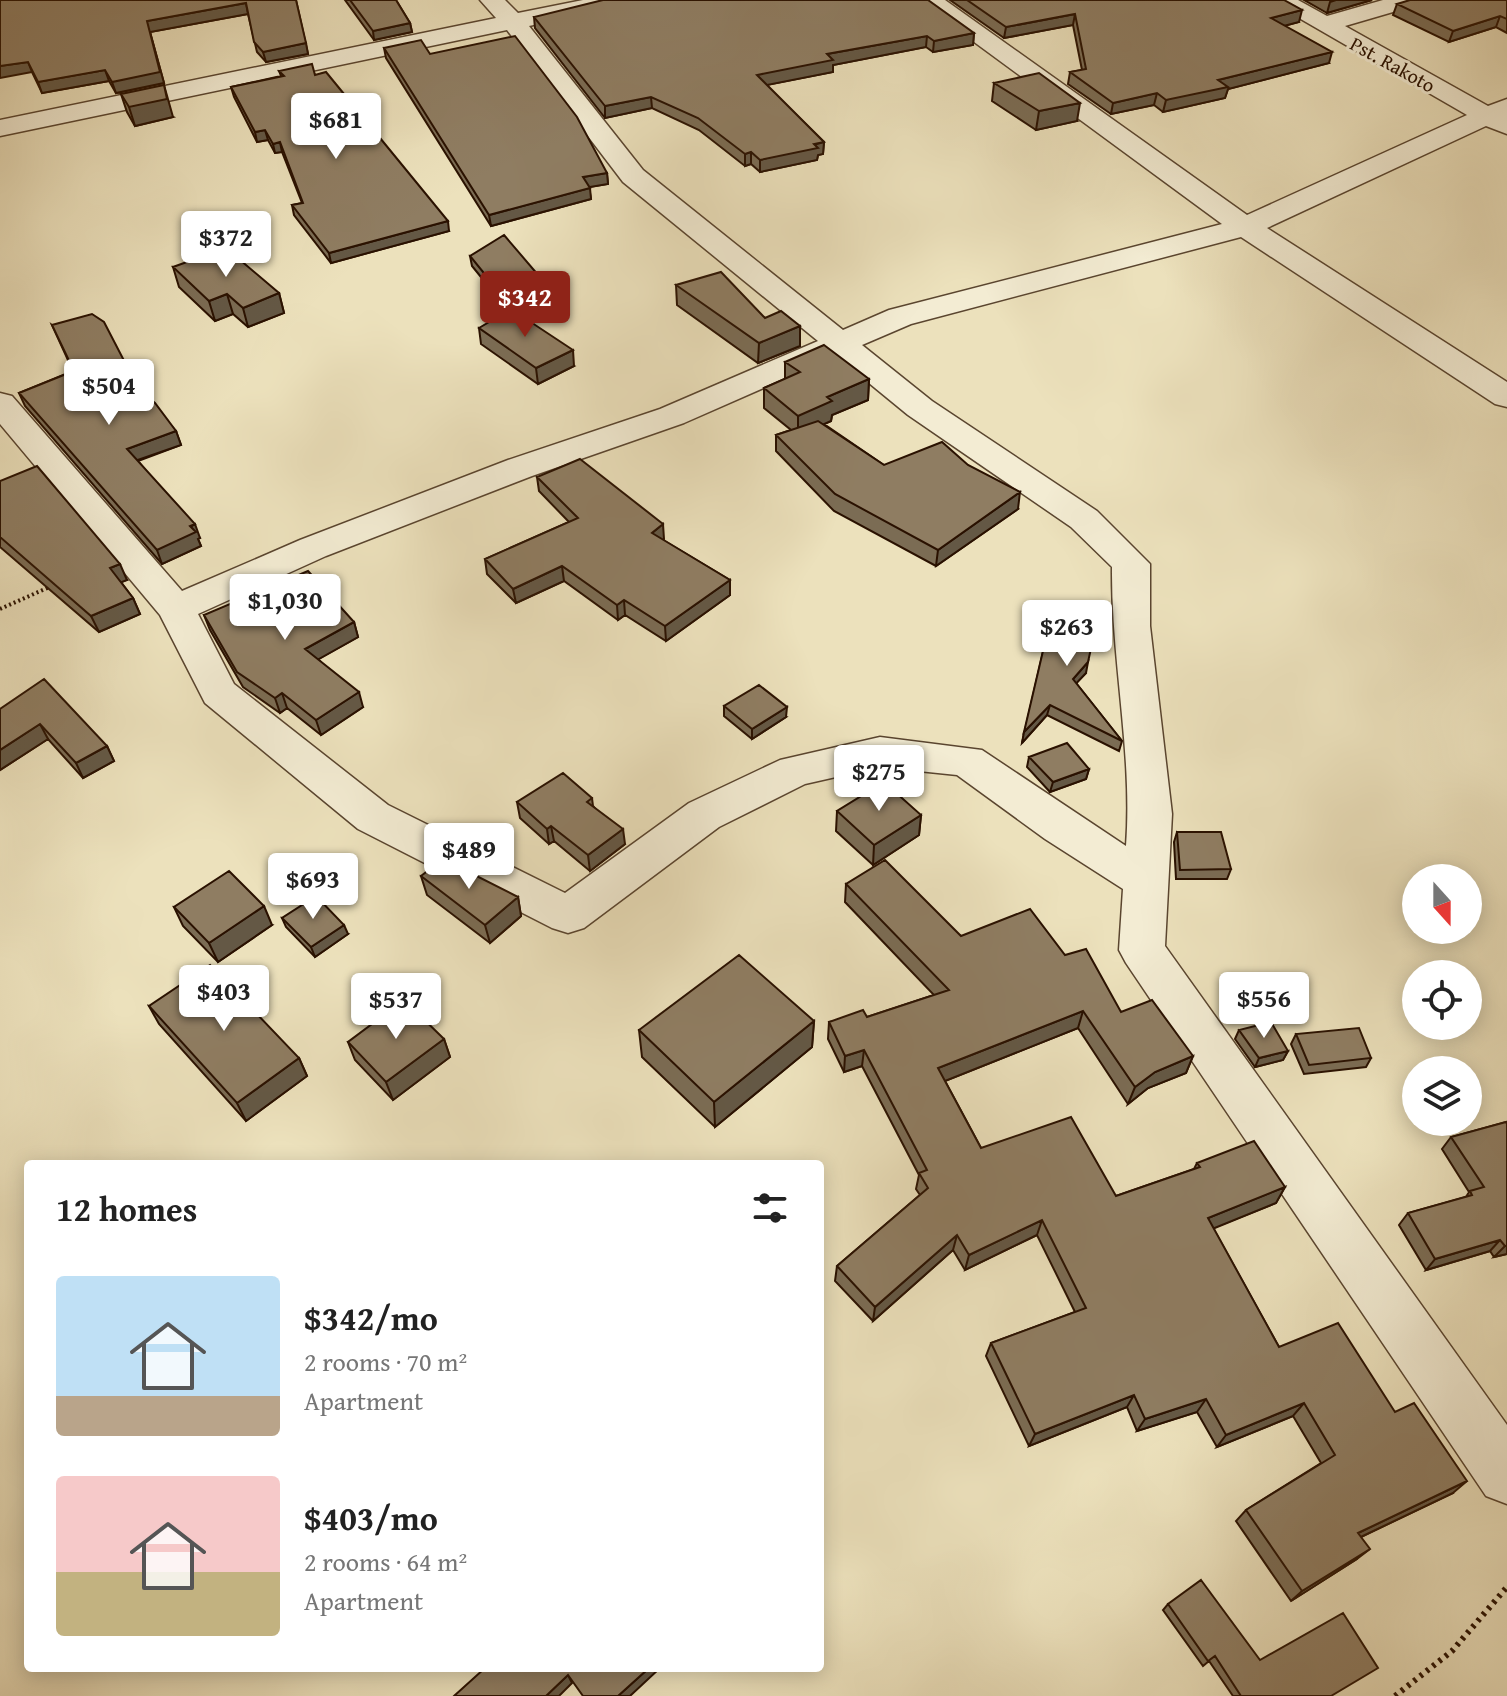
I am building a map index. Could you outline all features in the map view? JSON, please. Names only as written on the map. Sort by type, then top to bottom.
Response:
[{"type":"street","points":[[0,128],[503,11],[618,0]]},
{"type":"street","points":[[929,0],[1245,227],[1507,397]]},
{"type":"street","name":"Pst. Rakoto","points":[[1280,0],[1501,117]]},
{"type":"street","points":[[1324,25],[1409,0]]},
{"type":"street","points":[[503,11],[633,176],[920,408],[1084,519],[1131,564],[1131,626],[1150,814],[1142,950],[1507,1475]]},
{"type":"street","points":[[176,609],[313,548],[520,468],[672,416],[900,317],[1245,227],[1501,117]]},
{"type":"street","points":[[0,403],[176,609],[219,693],[373,817],[568,915],[704,815],[795,771],[880,752],[967,761],[1060,827],[1148,882]]},
{"type":"path","points":[[0,609],[57,584]]},
{"type":"path","points":[[1395,1696],[1452,1651],[1507,1587]]},
{"type":"building","points":[[0,0],[296,0],[306,43],[263,52],[254,42],[246,3],[147,21],[160,72],[112,82],[105,70],[38,82],[28,62],[0,66]]},
{"type":"building","points":[[350,0],[396,0],[410,23],[373,31]]},
{"type":"building","points":[[603,0],[928,0],[974,33],[934,41],[927,36],[827,54],[833,60],[757,75],[824,142],[814,144],[818,148],[760,160],[751,152],[745,154],[698,118],[651,97],[605,106],[534,17]]},
{"type":"building","points":[[967,0],[1284,0],[1302,10],[1271,18],[1332,52],[1218,80],[1228,87],[1166,100],[1157,93],[1113,103],[1070,72],[1086,69],[1075,14],[1006,27]]},
{"type":"building","points":[[1410,0],[1507,0],[1507,19],[1500,16],[1453,31],[1397,4]]},
{"type":"building","points":[[515,36],[577,117],[607,173],[583,177],[590,188],[489,215],[384,48],[421,40],[430,54]]},
{"type":"building","points":[[312,64],[315,75],[326,72],[448,221],[329,253],[292,205],[303,203],[280,142],[273,144],[265,130],[255,132],[231,87],[284,76],[279,71]]},
{"type":"building","points":[[1039,73],[1080,103],[1039,111],[994,83]]},
{"type":"building","points":[[164,85],[167,99],[129,107],[121,94]]},
{"type":"building","points":[[504,235],[539,276],[496,288],[470,256]]},
{"type":"building","points":[[226,248],[279,293],[243,308],[227,294],[209,301],[173,267]]},
{"type":"building","points":[[721,272],[765,318],[781,311],[800,326],[759,343],[676,285]]},
{"type":"building","points":[[511,309],[573,350],[536,368],[479,328]]},
{"type":"building","points":[[92,314],[104,322],[132,376],[126,379],[155,403],[176,431],[127,449],[195,524],[190,526],[196,532],[157,550],[19,393],[74,371],[52,325]]},
{"type":"building","points":[[824,345],[869,379],[827,397],[832,401],[798,416],[764,388],[800,372],[785,362]]},
{"type":"building","points":[[818,421],[884,465],[942,442],[968,465],[1020,492],[938,550],[835,494],[776,435]]},
{"type":"building","points":[[580,459],[663,524],[652,533],[730,580],[665,626],[624,600],[617,605],[562,566],[513,589],[485,559],[578,518],[537,477]]},
{"type":"building","points":[[37,466],[120,564],[110,568],[133,598],[91,616],[0,537],[0,481]]},
{"type":"building","points":[[308,571],[354,622],[305,649],[359,692],[316,720],[282,693],[275,698],[237,672],[204,615]]},
{"type":"building","points":[[1054,604],[1099,612],[1088,662],[1073,679],[1122,741],[1050,705],[1024,732]]},
{"type":"building","points":[[44,679],[107,746],[76,763],[40,724],[0,750],[0,709]]},
{"type":"building","points":[[759,685],[787,707],[752,729],[724,706]]},
{"type":"building","points":[[1067,743],[1089,769],[1053,782],[1029,757]]},
{"type":"building","points":[[563,773],[592,798],[587,802],[623,829],[588,855],[551,826],[547,829],[517,802]]},
{"type":"building","points":[[884,782],[921,815],[874,845],[837,811]]},
{"type":"building","points":[[1177,832],[1221,832],[1231,869],[1180,870]]},
{"type":"building","points":[[443,859],[518,897],[485,925],[421,876]]},
{"type":"building","points":[[885,860],[961,936],[1030,909],[1065,955],[1086,949],[1121,1012],[1152,1000],[1193,1056],[1155,1072],[1135,1087],[1083,1011],[938,1068],[981,1148],[1071,1117],[1116,1196],[1200,1167],[1197,1163],[1254,1141],[1285,1187],[1208,1218],[1279,1347],[1338,1323],[1395,1412],[1414,1403],[1467,1481],[1358,1533],[1370,1549],[1302,1591],[1246,1510],[1335,1455],[1304,1403],[1226,1435],[1206,1399],[1145,1419],[1134,1395],[1035,1434],[991,1343],[1086,1308],[1042,1220],[969,1255],[957,1235],[875,1307],[837,1266],[928,1188],[919,1173],[927,1170],[864,1050],[845,1056],[829,1022],[863,1010],[867,1017],[949,990],[846,884]]},
{"type":"building","points":[[229,871],[264,906],[209,943],[174,907]]},
{"type":"building","points":[[316,896],[344,925],[311,947],[282,918]]},
{"type":"building","points":[[739,955],[814,1021],[714,1102],[639,1030]]},
{"type":"building","points":[[210,965],[299,1058],[237,1103],[149,1006]]},
{"type":"building","points":[[404,1000],[444,1039],[386,1082],[348,1042]]},
{"type":"building","points":[[1271,1022],[1288,1051],[1259,1058],[1239,1030]]},
{"type":"building","points":[[1359,1028],[1371,1058],[1309,1065],[1296,1034]]},
{"type":"building","points":[[1507,1124],[1507,1246],[1500,1240],[1435,1259],[1408,1213],[1472,1195],[1470,1191],[1484,1187],[1451,1137],[1482,1136],[1482,1129]]},
{"type":"building","points":[[1201,1580],[1260,1660],[1343,1613],[1378,1668],[1331,1696],[1241,1696],[1215,1656],[1208,1661],[1168,1604]]},
{"type":"building","points":[[481,1672],[645,1672],[618,1696],[583,1696],[568,1675],[546,1696],[454,1696]]}]
